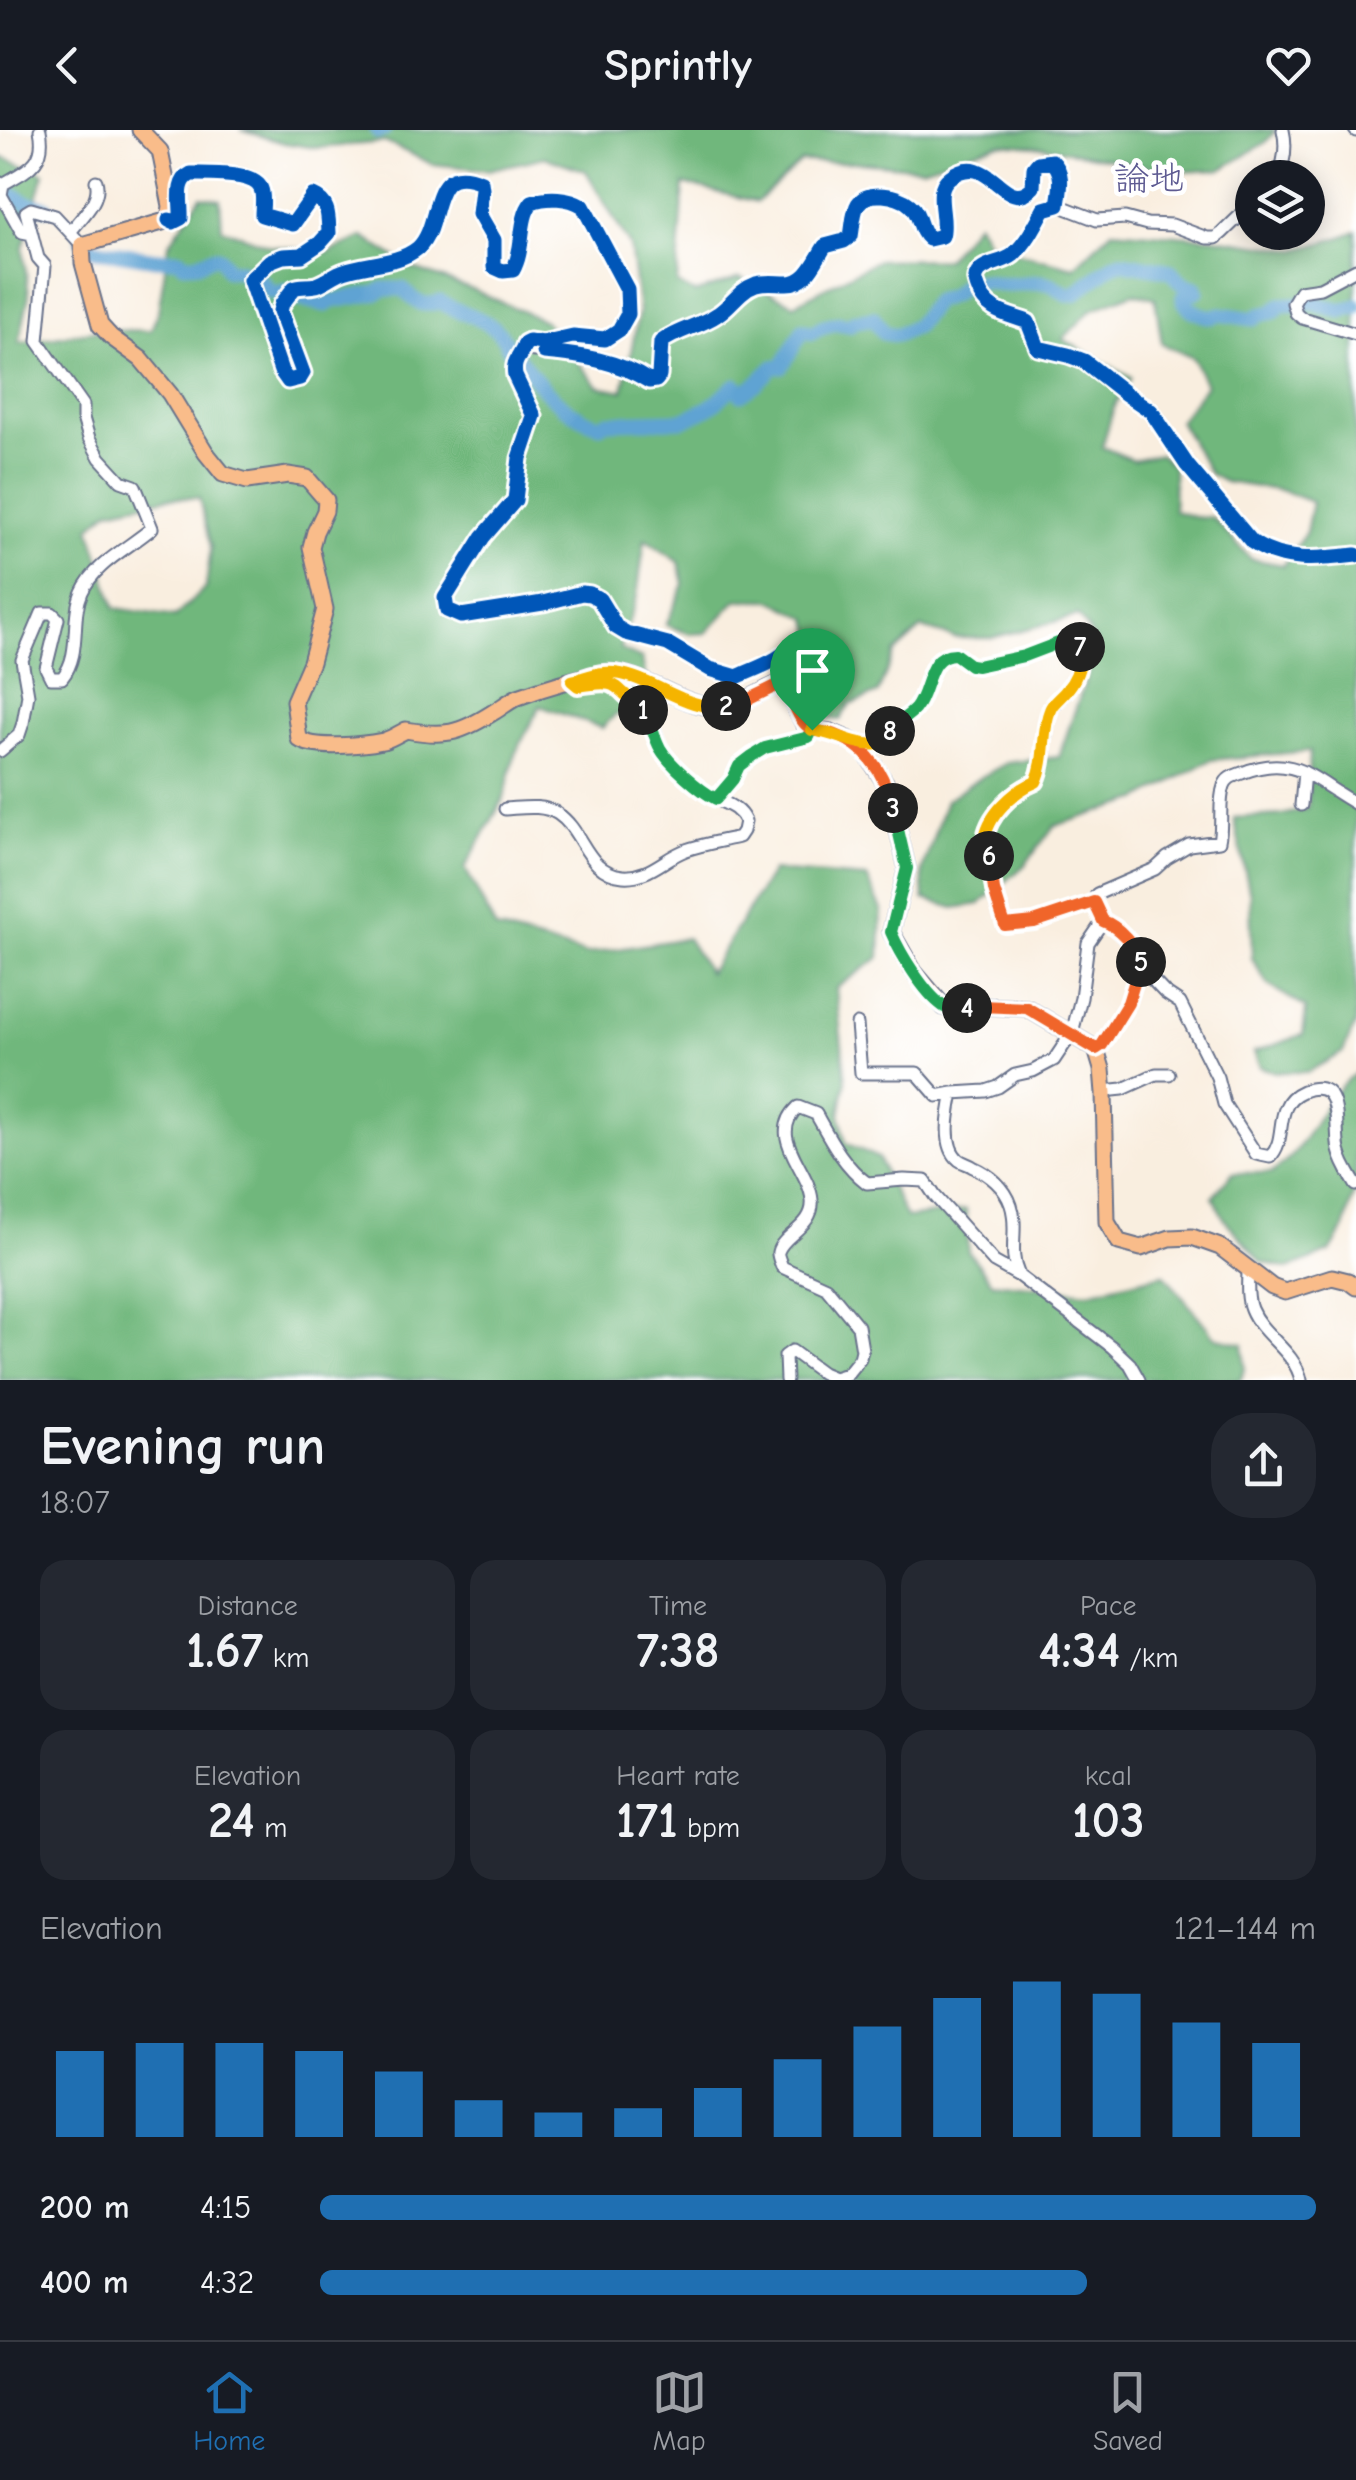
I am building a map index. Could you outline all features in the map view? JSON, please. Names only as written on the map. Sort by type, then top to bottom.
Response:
[{"type":"main road","points":[[140,130],[160,151],[171,206],[169,220],[82,245],[83,264],[100,326],[141,359],[170,394],[206,453],[224,474],[248,481],[288,475],[307,478],[326,500],[326,511],[312,546],[325,608],[312,662],[294,701],[299,739],[307,745],[337,745],[386,740],[406,730],[447,735],[488,716],[514,698],[603,673],[658,687],[702,706],[720,708],[739,704],[786,681],[804,724],[812,730],[831,732],[856,742],[888,788],[907,868],[891,932],[914,972],[944,1007],[1027,1008],[1096,1049],[1104,1091],[1107,1222],[1119,1242],[1141,1248],[1170,1238],[1192,1237],[1220,1247],[1272,1287],[1285,1292],[1332,1276],[1356,1287]]},
{"type":"street","points":[[32,234],[22,232],[1,195],[3,184],[39,157],[40,130]]},
{"type":"street","points":[[1283,130],[1284,160]]},
{"type":"street","points":[[524,350],[579,354],[630,369],[649,381],[656,380],[661,342],[723,311],[740,292],[758,283],[792,284],[801,280],[826,246],[851,236],[856,206],[871,196],[894,196],[910,205],[922,233],[936,238],[942,236],[945,227],[941,188],[945,180],[959,171],[983,172],[1019,197],[1033,187],[1034,168],[1046,160],[1057,165],[1059,171],[1058,205]]},
{"type":"street","points":[[169,220],[181,218],[182,181],[191,174],[228,174],[257,184],[262,190],[262,214],[293,224],[313,196],[327,207],[329,233],[320,243],[302,255],[270,261],[250,280],[281,371],[288,381],[300,378],[302,373],[280,311],[294,288],[320,284],[340,272],[412,252],[424,242],[446,182],[451,178],[481,182],[479,214],[494,240],[494,267],[502,272],[513,270],[516,265],[526,209],[532,202],[551,198],[574,200],[588,212],[627,288],[628,314],[619,330],[605,339],[573,336],[542,344],[529,341],[517,357],[514,369],[534,416],[520,458],[515,500],[491,526],[444,598],[448,610],[468,616],[590,594],[598,598],[616,627],[626,633],[668,644],[710,669],[737,677],[776,659],[797,643],[814,644],[818,660],[786,681]]},
{"type":"street","points":[[71,231],[97,196],[96,180]]},
{"type":"street","points":[[1235,220],[1216,238],[1207,238],[1172,225],[1125,218],[1096,220],[1058,205],[1044,209],[1027,240],[1014,254],[1004,262],[983,268],[976,282],[990,308],[1028,322],[1038,348],[1084,362],[1151,411],[1187,465],[1252,542],[1279,556],[1356,556]]},
{"type":"street","points":[[0,751],[19,735],[23,723],[28,695],[22,660],[42,612],[52,612],[58,618],[46,668],[51,678],[62,678],[68,671],[77,632],[78,601],[88,582],[98,569],[152,528],[134,486],[112,474],[100,458],[86,428],[84,405],[38,341],[45,266],[38,258],[26,212],[31,209],[55,216],[82,245]]},
{"type":"street","points":[[1356,269],[1320,288],[1300,291],[1292,303],[1302,318],[1356,334]]},
{"type":"street","points":[[856,742],[876,746],[888,742],[892,726],[916,708],[934,664],[942,655],[955,654],[977,666],[1024,656],[1066,640],[1077,643],[1079,666],[1071,685],[1050,709],[1036,782],[1004,803],[985,838],[1005,925],[1034,922],[1094,902]]},
{"type":"street","points":[[505,808],[554,811],[570,825],[596,864],[620,876],[649,872],[683,851],[739,836],[743,831],[745,822],[736,808],[706,794],[664,755],[652,722],[623,691],[603,682],[578,686],[572,681]]},
{"type":"street","points":[[716,799],[739,766],[752,756],[765,748],[809,737],[812,730]]},
{"type":"street","points":[[1356,804],[1297,768],[1273,764],[1228,778],[1222,788],[1219,841],[1188,845],[1155,869],[1096,894],[1094,902],[1103,921],[1110,923],[1138,952],[1144,971],[1180,1003],[1217,1077],[1224,1104],[1256,1154],[1270,1157],[1277,1150],[1285,1108],[1297,1094],[1322,1090],[1336,1108],[1338,1146],[1356,1184]]},
{"type":"street","points":[[1301,805],[1304,772]]},
{"type":"street","points":[[857,1024],[861,1073],[917,1073],[937,1096],[986,1091],[1054,1060],[1072,1033],[1088,943],[1103,921]]},
{"type":"street","points":[[1096,1049],[1128,1003],[1136,977],[1144,971]]},
{"type":"street","points":[[1104,1091],[1123,1089],[1156,1074],[1169,1074]]},
{"type":"street","points":[[953,1093],[948,1126],[952,1148],[957,1159],[988,1175],[1007,1196],[1014,1226],[1013,1262],[1019,1276]]},
{"type":"street","points":[[786,1380],[784,1356],[792,1351],[834,1378],[847,1374],[862,1350],[858,1326],[826,1287],[782,1267],[779,1259],[780,1248],[802,1227],[812,1210],[812,1197],[785,1125],[798,1107],[816,1114],[832,1145],[867,1183],[925,1182],[986,1254],[1112,1347],[1130,1364],[1138,1380]]},
{"type":"street","points":[[1248,1270],[1251,1310],[1298,1368],[1301,1380]]},
{"type":"green space","points":[[241,130],[1276,130],[1265,143],[1221,170],[1178,172],[1046,147],[1000,143],[922,168],[801,162],[757,202],[684,184],[677,284],[695,293],[740,278],[794,304],[878,260],[946,259],[977,222],[989,245],[1074,267],[1112,230],[1235,241],[1235,250],[1325,250],[1325,242],[1356,231],[1356,1023],[1343,1052],[1308,1072],[1275,1072],[1260,1067],[1254,1052],[1303,1035],[1306,1008],[1268,985],[1252,959],[1250,895],[1234,818],[1308,809],[1310,751],[1211,760],[1138,800],[1054,826],[1025,865],[980,904],[954,908],[924,899],[922,871],[946,800],[1007,763],[1059,757],[1098,644],[1078,616],[991,638],[955,638],[922,628],[894,653],[878,693],[849,705],[840,720],[816,717],[818,660],[809,619],[771,600],[737,600],[706,633],[690,634],[666,625],[684,584],[679,562],[645,539],[637,596],[620,649],[642,659],[650,699],[614,716],[602,728],[540,706],[515,754],[504,798],[465,868],[496,929],[586,954],[687,938],[709,973],[772,871],[867,878],[882,910],[880,957],[836,988],[846,1082],[840,1114],[846,1143],[878,1158],[906,1218],[966,1210],[968,1251],[992,1282],[1089,1292],[1164,1274],[1215,1337],[1243,1344],[1245,1370],[1240,1380],[0,1380],[0,157],[44,173],[23,248],[29,295],[19,343],[91,331],[151,330],[158,312],[169,244],[201,196],[220,199],[222,228],[271,246],[328,253],[363,237],[412,268],[545,321],[598,386],[623,391],[639,312],[630,246],[586,171],[545,157],[488,170],[432,164],[385,142],[317,148]],"holes":[[[1133,293],[1155,298],[1162,344],[1193,358],[1206,385],[1179,421],[1210,474],[1225,482],[1283,491],[1312,502],[1306,532],[1283,565],[1251,559],[1212,517],[1174,511],[1173,466],[1160,454],[1133,460],[1102,447],[1115,404],[1131,378],[1063,339],[1091,310]],[[167,498],[199,498],[211,548],[206,587],[175,617],[115,608],[90,527],[109,510]]]},
{"type":"green space","points":[[1356,1073],[1356,1185],[1344,1229],[1330,1252],[1288,1269],[1262,1262],[1225,1220],[1213,1197],[1232,1173],[1272,1173],[1288,1160],[1330,1099]]},
{"type":"waterway","points":[[377,130],[384,130]]},
{"type":"waterway","points":[[0,187],[25,202],[46,208]]},
{"type":"waterway","points":[[82,238],[93,249],[180,259],[184,264],[219,257],[227,270],[240,270],[261,280],[270,292],[286,291],[296,298],[326,305],[383,289],[403,289],[424,304],[440,302],[497,330],[551,396],[573,413],[600,426],[606,422],[683,420],[712,406],[736,385],[741,394],[773,367],[782,366],[803,330],[812,333],[829,324],[849,325],[874,318],[884,333],[896,335],[915,327],[935,301],[952,295],[966,283],[1041,282],[1074,294],[1121,262],[1171,271],[1183,284],[1196,288],[1183,298],[1187,306],[1211,317],[1220,314],[1254,319],[1274,312],[1280,305],[1315,303],[1341,311],[1356,306]]},
{"type":"cycle path","points":[[544,352],[599,360],[649,381],[656,380],[661,342],[711,318],[750,287],[800,279],[825,246],[851,236],[855,211],[863,199],[883,195],[905,201],[914,209],[929,239],[942,236],[942,189],[950,177],[964,170],[976,170],[1013,194],[1023,194],[1033,187],[1038,163],[1052,161],[1060,176],[1058,205],[1044,209],[1013,255],[978,273],[976,282],[986,302],[1028,322],[1038,348],[1084,361],[1151,411],[1187,465],[1252,542],[1289,557],[1356,555]]},
{"type":"cycle path","points":[[169,220],[181,218],[181,187],[191,174],[250,179],[261,189],[262,215],[293,224],[313,196],[323,202],[329,233],[320,243],[302,255],[270,261],[250,280],[281,371],[288,381],[303,373],[280,311],[294,288],[316,285],[344,271],[392,260],[418,248],[426,237],[444,186],[452,179],[464,177],[481,182],[479,214],[494,240],[494,267],[503,271],[513,270],[517,262],[525,217],[532,202],[558,198],[583,206],[627,289],[628,314],[619,330],[605,339],[573,336],[525,343],[515,365],[515,376],[534,416],[520,458],[515,500],[483,537],[445,598],[447,610],[461,616],[590,594],[599,599],[616,627],[626,633],[668,644],[710,669],[737,677],[802,643],[814,643],[818,660],[786,681]]},
{"type":"district","name":"論地","points":[[1149,178]]},
{"type":"route","points":[[812,730],[809,737],[765,748],[752,756],[739,766],[716,799],[664,755],[652,722],[623,691],[603,682],[578,686],[572,681],[613,674],[702,706],[720,708],[739,704],[786,681],[804,724],[812,730],[831,732],[856,742],[888,788],[907,868],[891,932],[934,997],[953,1010],[980,1006],[1027,1008],[1096,1049],[1102,1045],[1128,1003],[1136,977],[1144,971],[1138,952],[1110,923],[1103,921],[1094,902],[1034,922],[1005,925],[985,838],[1004,803],[1036,782],[1050,709],[1071,685],[1079,666],[1077,643],[1066,640],[1024,656],[977,666],[955,654],[942,655],[934,664],[916,708],[892,726],[884,744],[876,746],[831,732],[812,730]]}]
